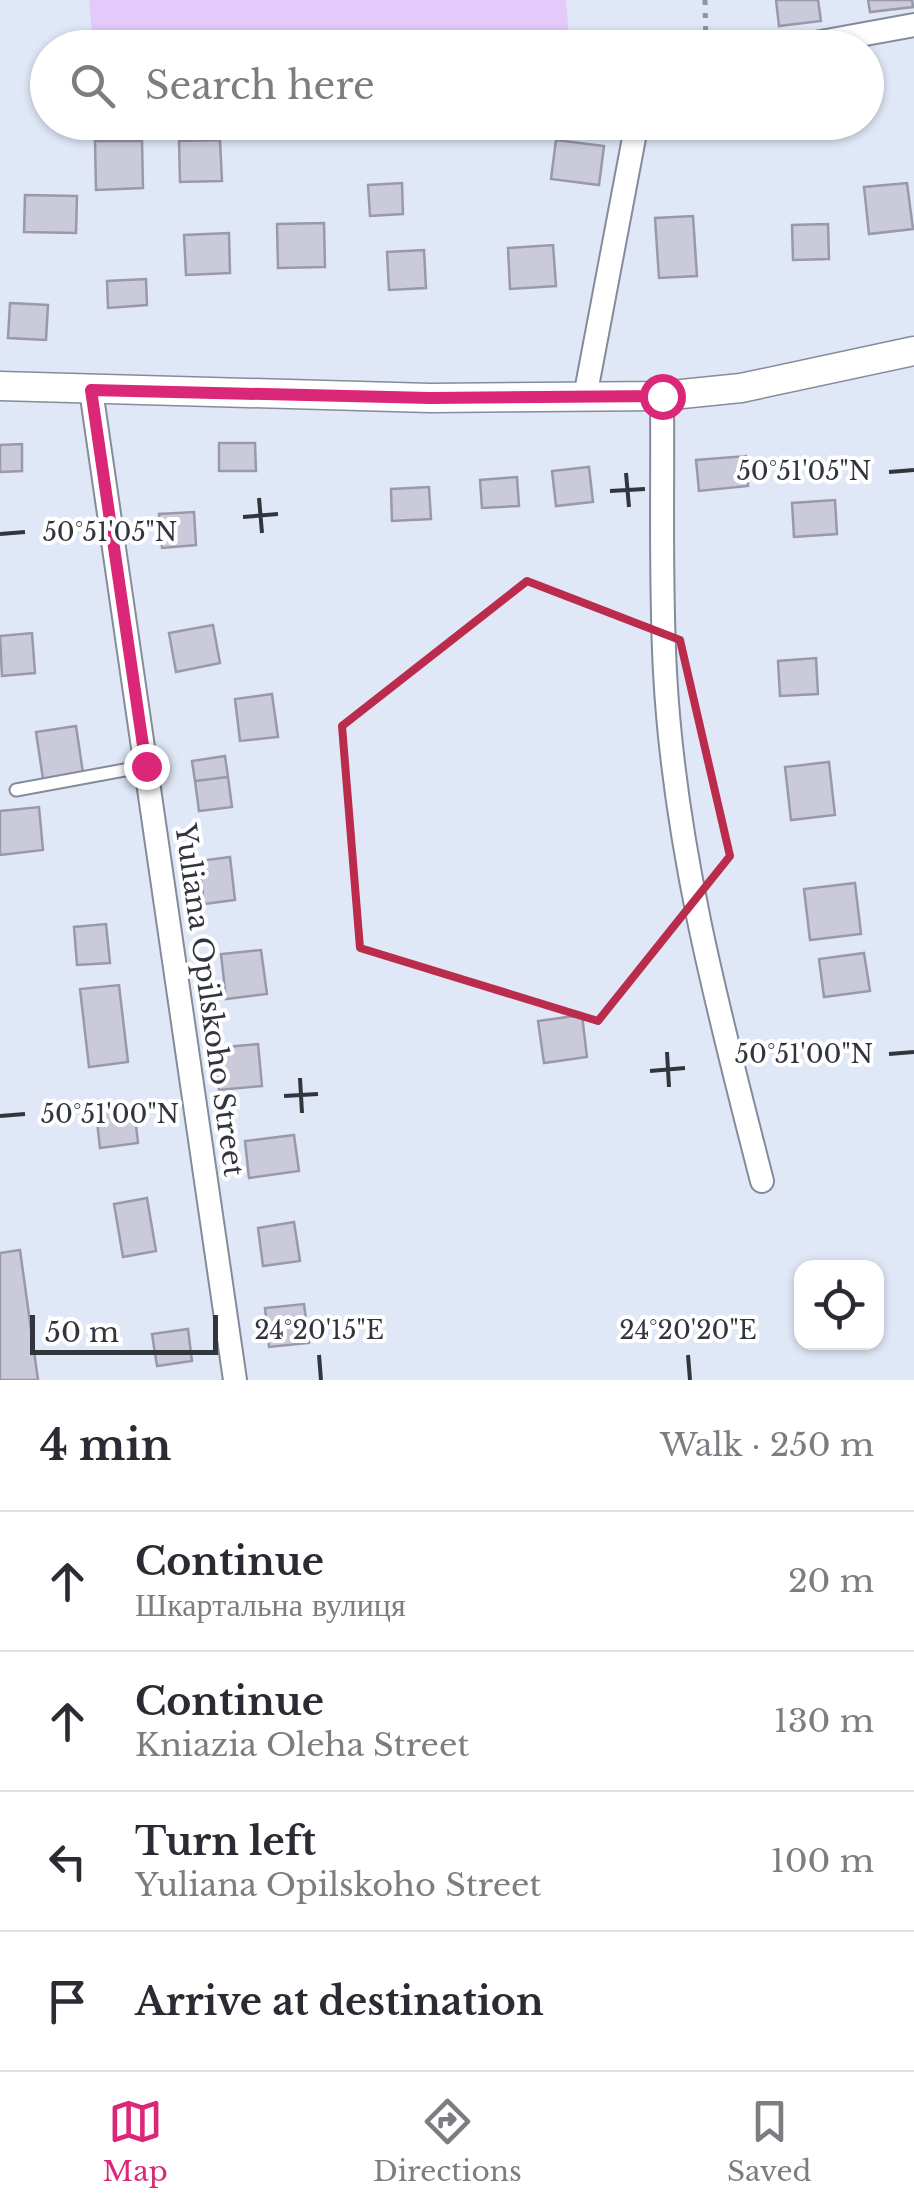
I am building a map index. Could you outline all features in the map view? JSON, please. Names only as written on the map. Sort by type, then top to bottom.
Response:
[{"type":"street","points":[[884,30],[914,25]]},
{"type":"street","points":[[585,397],[634,140]]},
{"type":"street","points":[[0,386],[430,398],[662,396],[741,388],[914,351]]},
{"type":"street","name":"Yuliana Opilskoho Street","points":[[91,390],[235,1380]]},
{"type":"street","points":[[662,396],[665,672],[675,763],[690,875],[708,964],[762,1181]]},
{"type":"lane","points":[[16,790],[146,766]]},
{"type":"path","points":[[705,0],[706,30]]},
{"type":"highlighted area","points":[[527,581],[680,640],[730,856],[598,1021],[360,948],[342,726]]},
{"type":"shaded area","points":[[89,0],[566,0],[569,30],[92,30]]},
{"type":"building","points":[[776,0],[818,0],[821,21],[779,26]]},
{"type":"building","points":[[868,0],[912,0],[913,7],[870,12]]},
{"type":"building","points":[[220,140],[222,181],[180,182],[179,141]]},
{"type":"building","points":[[556,140],[604,146],[599,185],[551,179]]},
{"type":"building","points":[[95,141],[142,141],[143,188],[96,190]]},
{"type":"building","points":[[402,183],[403,214],[370,216],[368,185]]},
{"type":"building","points":[[907,183],[913,229],[869,234],[864,187]]},
{"type":"building","points":[[25,195],[77,196],[76,233],[24,232]]},
{"type":"building","points":[[693,216],[697,276],[659,278],[655,218]]},
{"type":"building","points":[[324,223],[325,267],[278,268],[277,224]]},
{"type":"building","points":[[828,224],[829,259],[793,260],[792,225]]},
{"type":"building","points":[[229,233],[230,273],[186,275],[184,235]]},
{"type":"building","points":[[553,245],[556,286],[510,289],[508,248]]},
{"type":"building","points":[[424,250],[426,288],[389,290],[387,252]]},
{"type":"building","points":[[146,279],[147,305],[108,308],[107,281]]},
{"type":"building","points":[[10,303],[48,305],[46,340],[8,338]]},
{"type":"building","points":[[219,443],[255,443],[256,471],[219,471]]},
{"type":"building","points":[[22,444],[22,471],[0,472],[0,445]]},
{"type":"building","points":[[746,456],[748,486],[699,491],[696,460]]},
{"type":"building","points":[[589,467],[593,502],[556,506],[552,471]]},
{"type":"building","points":[[517,477],[519,506],[482,508],[480,480]]},
{"type":"building","points":[[429,487],[431,519],[392,521],[391,489]]},
{"type":"building","points":[[835,500],[837,534],[794,537],[792,503]]},
{"type":"building","points":[[194,512],[196,545],[162,548],[159,514]]},
{"type":"building","points":[[213,625],[220,663],[176,672],[169,633]]},
{"type":"building","points":[[32,633],[35,673],[2,676],[0,636]]},
{"type":"building","points":[[816,658],[818,694],[780,696],[778,661]]},
{"type":"building","points":[[272,694],[278,737],[240,741],[235,699]]},
{"type":"building","points":[[76,726],[83,773],[43,779],[36,732]]},
{"type":"building","points":[[225,756],[228,777],[195,781],[192,761]]},
{"type":"building","points":[[829,762],[835,815],[791,820],[785,767]]},
{"type":"building","points":[[228,777],[232,807],[199,811],[195,781]]},
{"type":"building","points":[[39,807],[43,850],[0,855],[0,811]]},
{"type":"building","points":[[230,857],[235,900],[204,904],[199,861]]},
{"type":"building","points":[[855,883],[861,934],[810,940],[804,889]]},
{"type":"building","points":[[106,924],[110,963],[77,965],[74,927]]},
{"type":"building","points":[[261,950],[267,994],[226,999],[221,954]]},
{"type":"building","points":[[864,953],[870,991],[824,997],[819,959]]},
{"type":"building","points":[[119,985],[128,1062],[89,1067],[80,989]]},
{"type":"building","points":[[582,1015],[587,1057],[544,1063],[538,1021]]},
{"type":"building","points":[[258,1044],[262,1086],[219,1090],[215,1048]]},
{"type":"building","points":[[134,1107],[138,1143],[100,1148],[96,1112]]},
{"type":"building","points":[[294,1135],[299,1171],[249,1178],[245,1141]]},
{"type":"building","points":[[147,1198],[156,1251],[123,1257],[114,1204]]},
{"type":"building","points":[[294,1222],[300,1261],[263,1266],[258,1228]]},
{"type":"building","points":[[20,1250],[38,1380],[0,1380],[0,1253]]},
{"type":"building","points":[[304,1304],[309,1343],[269,1347],[265,1308]]},
{"type":"building","points":[[188,1329],[192,1361],[157,1366],[152,1334]]},
{"type":"route","points":[[146,766],[91,390],[430,398],[662,396]]}]
